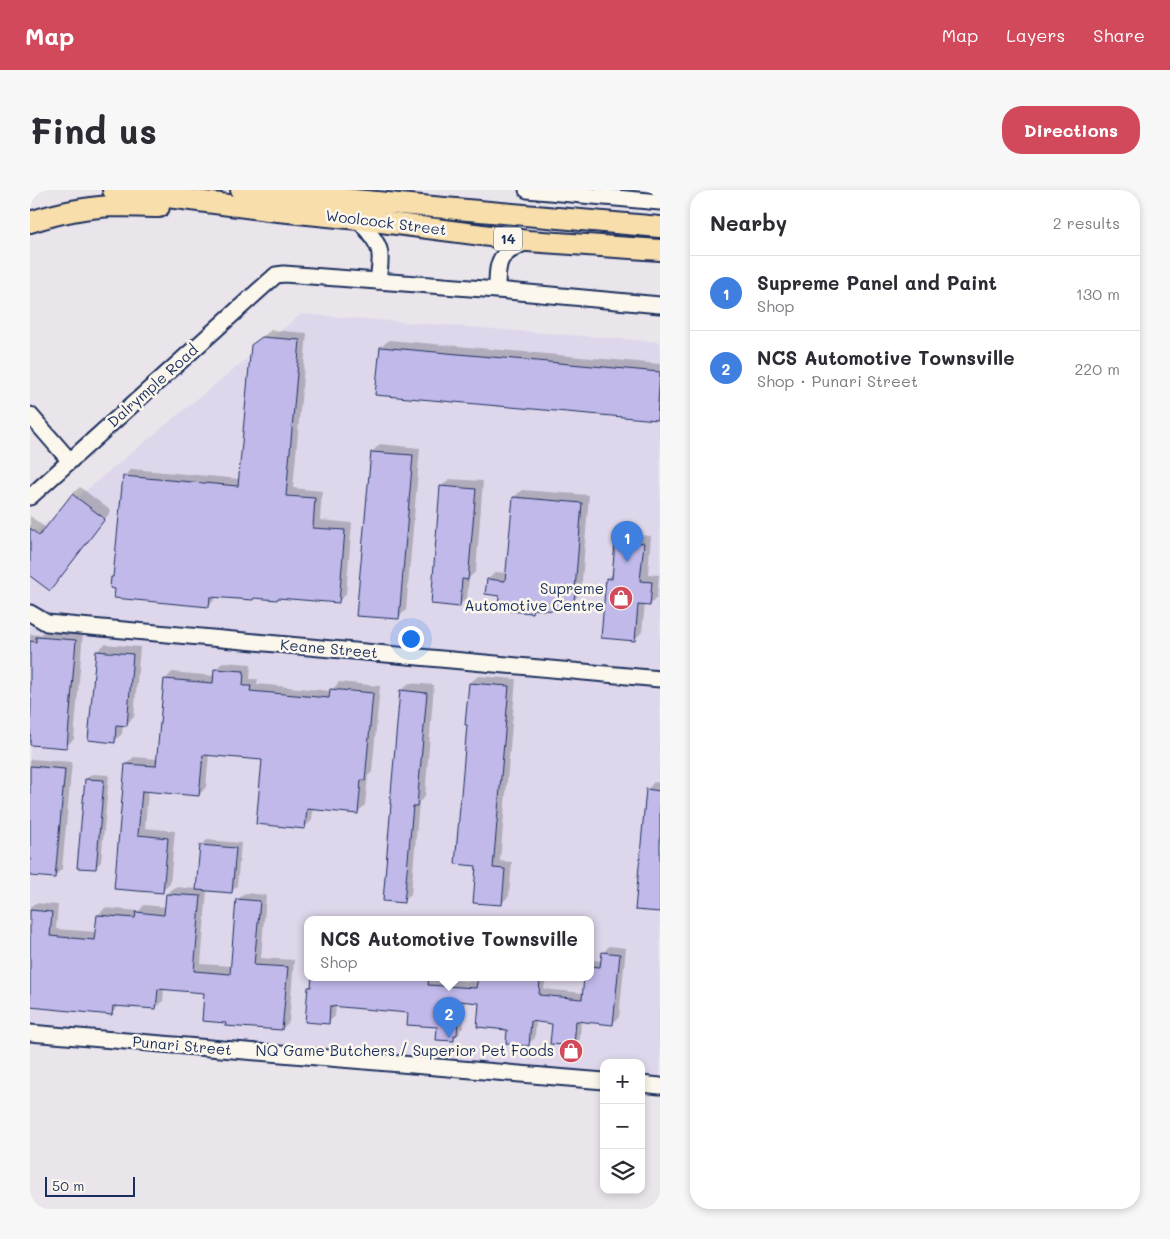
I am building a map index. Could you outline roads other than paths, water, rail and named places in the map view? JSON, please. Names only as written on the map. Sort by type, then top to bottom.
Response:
[{"type":"main road","name":"Woolcock Street","points":[[113,190],[528,241],[660,250]]},
{"type":"main road","name":"Woolcock Street","points":[[240,190],[660,228]]},
{"type":"main road","points":[[30,222],[82,209],[115,206],[268,210]]},
{"type":"street","points":[[527,190],[660,202]]},
{"type":"street","points":[[358,219],[374,239],[378,248],[380,258],[378,281],[660,305]]},
{"type":"street","points":[[497,290],[498,265],[502,258],[509,250],[528,241]]},
{"type":"street","name":"Dalrymple Road","points":[[30,497],[276,276],[284,274],[378,281]]},
{"type":"street","points":[[30,414],[70,461]]},
{"type":"street","name":"Keane Street","points":[[30,613],[48,623],[660,679]]},
{"type":"street","name":"Punari Street","points":[[30,1033],[600,1081]]},
{"type":"street","points":[[645,1084],[660,1086]]},
{"type":"place","name":"Supreme Panel and Paint","points":[[627,562]]},
{"type":"place","name":"Supreme Automotive Centre","points":[[621,598]]},
{"type":"place","name":"NCS Automotive Townsville","points":[[449,1038]]},
{"type":"place","name":"NQ Game Butchers / Superior Pet Foods","points":[[571,1051]]}]
